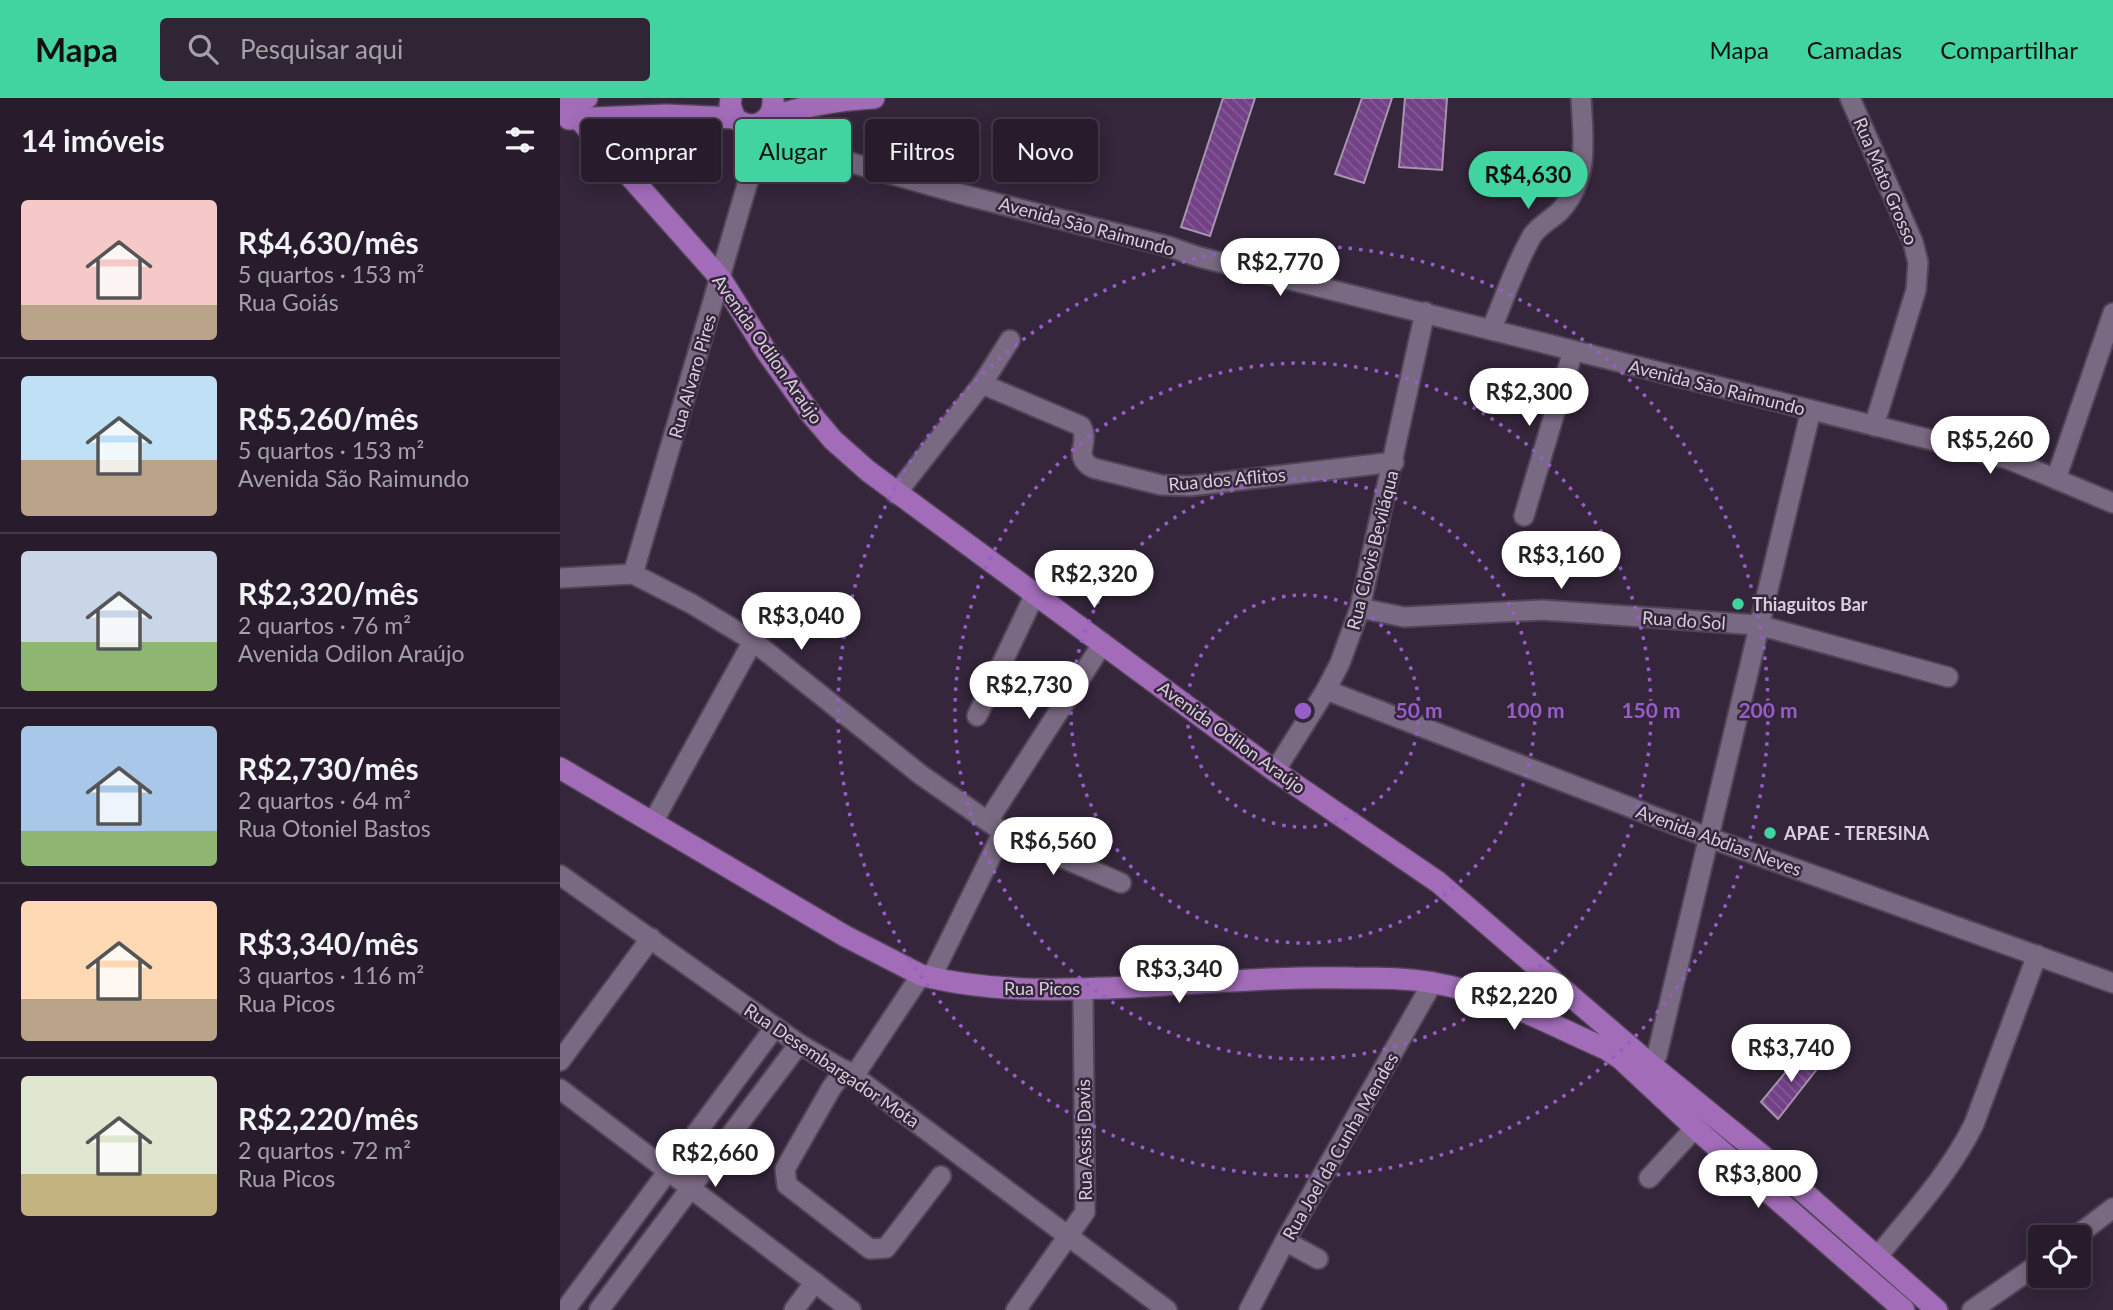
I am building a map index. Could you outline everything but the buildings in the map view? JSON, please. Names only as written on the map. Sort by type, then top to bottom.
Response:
[{"type":"main road","points":[[564,108],[587,98]]},
{"type":"main road","points":[[765,119],[797,108],[836,100],[873,98]]},
{"type":"main road","points":[[564,108],[677,115],[733,108]]},
{"type":"main road","name":"Avenida Odilon Araújo","points":[[564,108],[721,279],[766,351],[833,440],[896,494],[1275,771],[1438,882],[1646,1071],[1764,1157],[1937,1310]]},
{"type":"main road","name":"Rua Picos","points":[[560,768],[845,936],[926,976],[996,988],[1083,989],[1315,977],[1433,982],[1478,993],[1606,1049],[1646,1071]]},
{"type":"main road","name":"Avenida Odilon Araújo","points":[[1646,1071],[1695,1128],[1904,1310]]},
{"type":"street","points":[[1490,330],[1534,234],[1560,210],[1581,174],[1584,158],[1581,98]]},
{"type":"street","name":"Rua Mato Grosso","points":[[1850,98],[1913,242],[1918,262],[1916,290],[1874,426]]},
{"type":"street","name":"Avenida São Raimundo","points":[[851,152],[968,196],[1167,246],[1199,257],[2008,459],[2113,503]]},
{"type":"street","name":"Rua Alvaro Pires","points":[[634,574],[748,182]]},
{"type":"street","name":"Rua Clovis Beviláqua","points":[[1275,771],[1326,690],[1340,663],[1360,608],[1394,462],[1424,312]]},
{"type":"street","points":[[2056,479],[2113,313]]},
{"type":"street","points":[[896,494],[982,384],[1010,340]]},
{"type":"street","points":[[1524,516],[1573,351]]},
{"type":"street","name":"Rua dos Aflitos","points":[[982,384],[1081,426],[1085,436],[1081,454],[1083,460],[1093,468],[1161,485],[1220,483],[1394,462]]},
{"type":"street","points":[[1646,1071],[1657,1055],[1811,410]]},
{"type":"street","points":[[560,578],[634,574],[692,604],[753,641],[921,775],[995,826],[1121,883]]},
{"type":"street","points":[[978,716],[1035,594]]},
{"type":"street","name":"Rua do Sol","points":[[1360,608],[1404,617],[1542,610],[1758,625],[1948,677]]},
{"type":"street","points":[[653,822],[753,641]]},
{"type":"street","points":[[942,1176],[886,1248],[870,1249],[787,1185],[785,1169],[832,1087],[849,1073],[926,976],[995,826],[1103,643]]},
{"type":"street","name":"Avenida Abdias Neves","points":[[1326,690],[1710,838],[2113,983]]},
{"type":"street","name":"Rua Desembargador Mota","points":[[560,875],[799,1044],[849,1073],[1167,1310]]},
{"type":"street","points":[[560,1061],[651,938]]},
{"type":"street","points":[[1877,1257],[1965,1142],[2038,955]]},
{"type":"street","name":"Rua Joel da Cunha Mendes","points":[[1249,1310],[1285,1241],[1433,982]]},
{"type":"street","name":"Rua Assis Davis","points":[[1016,1310],[1070,1237],[1085,1212],[1083,989]]},
{"type":"street","points":[[565,1310],[775,1027]]},
{"type":"street","points":[[599,1310],[799,1044]]},
{"type":"street","points":[[560,1089],[851,1310]]},
{"type":"street","points":[[1649,1178],[1695,1128]]},
{"type":"street","points":[[2091,1225],[2113,1208]]},
{"type":"street","points":[[1285,1241],[1318,1259]]},
{"type":"street","points":[[1972,1310],[2028,1271]]},
{"type":"street","points":[[794,1310],[815,1282]]},
{"type":"place","name":"Thiaguitos Bar","points":[[1738,604]]},
{"type":"place","name":"APAE - TERESINA","points":[[1770,833]]}]
